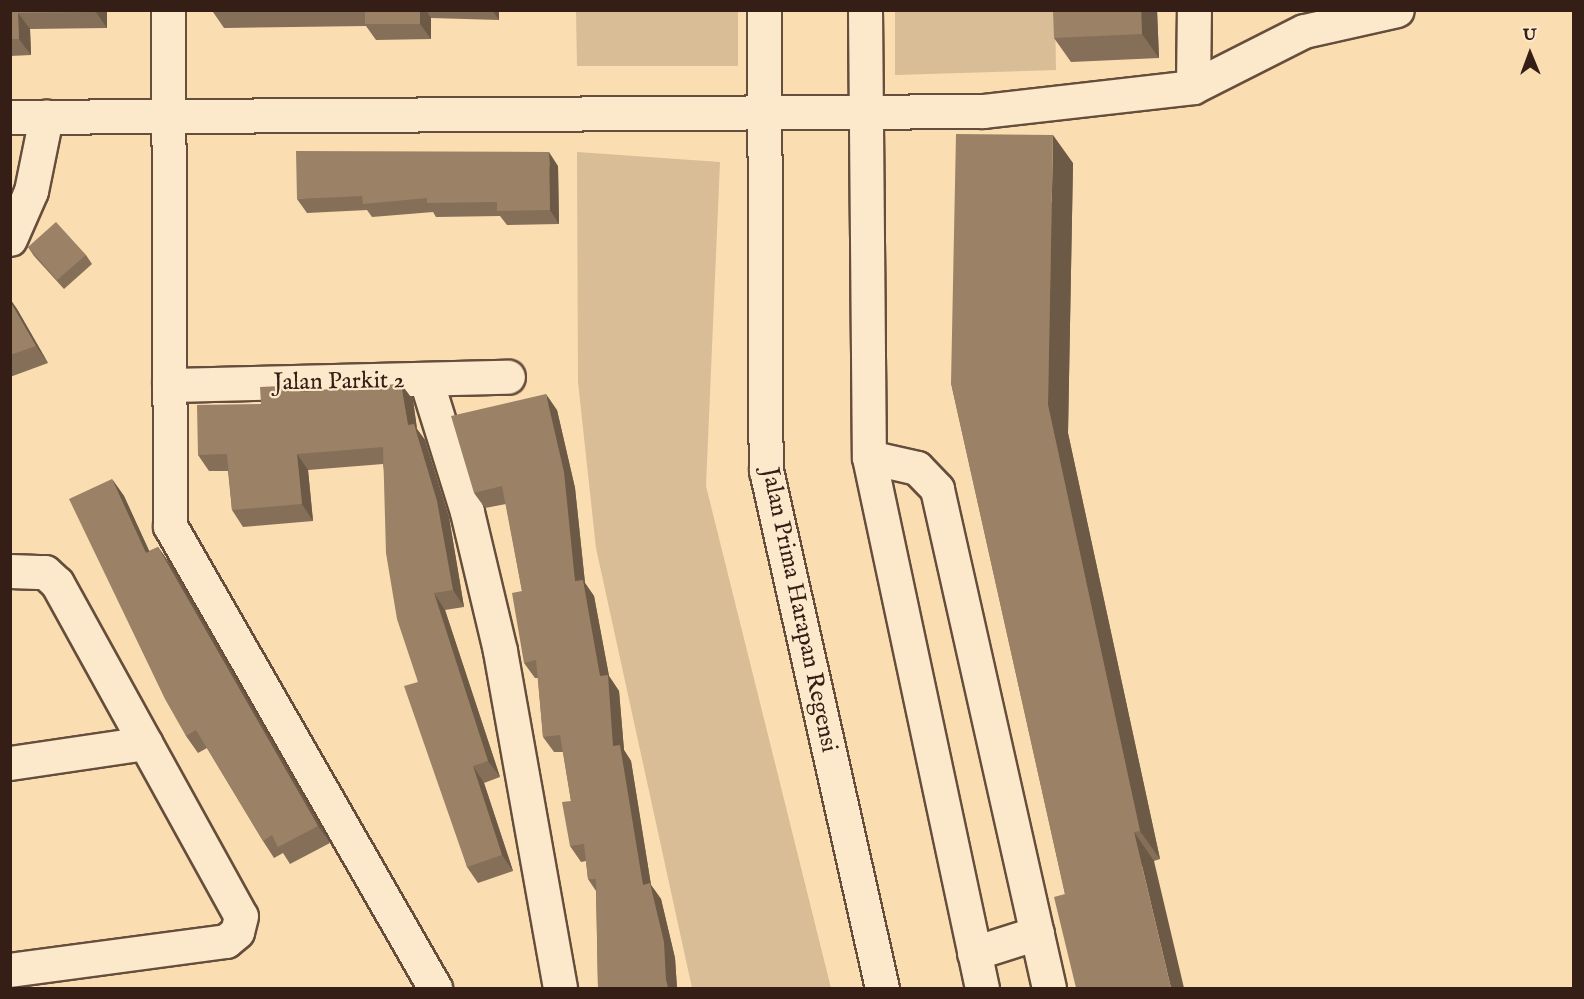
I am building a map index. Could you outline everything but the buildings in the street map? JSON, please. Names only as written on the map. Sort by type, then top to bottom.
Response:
[{"type":"street","points":[[168,10],[169,385],[173,539],[435,988]]},
{"type":"street","name":"Jalan Prima Harapan Regensi","points":[[764,10],[766,470],[882,988]]},
{"type":"street","points":[[865,10],[869,457],[982,988]]},
{"type":"street","points":[[1193,87],[1194,10]]},
{"type":"street","points":[[10,117],[983,111],[1193,87],[1304,31],[1397,10]]},
{"type":"street","points":[[10,239],[31,191],[46,117]]},
{"type":"street","name":"Jalan Parkit 2","points":[[169,385],[508,377]]},
{"type":"street","points":[[426,380],[467,512],[500,651],[560,988]]},
{"type":"street","points":[[869,457],[917,468],[937,489],[1049,988]]},
{"type":"street","points":[[10,970],[226,941],[237,932],[241,916],[57,584],[45,572],[19,570]]},
{"type":"street","points":[[10,763],[146,743]]},
{"type":"street","points":[[974,953],[1037,933]]},
{"type":"shaded area","points":[[576,11],[738,11],[738,66],[577,66]]},
{"type":"shaded area","points":[[895,11],[1055,11],[1056,70],[895,75]]},
{"type":"shaded area","points":[[577,152],[720,162],[706,486],[831,988],[692,988],[596,548],[578,382]]}]
